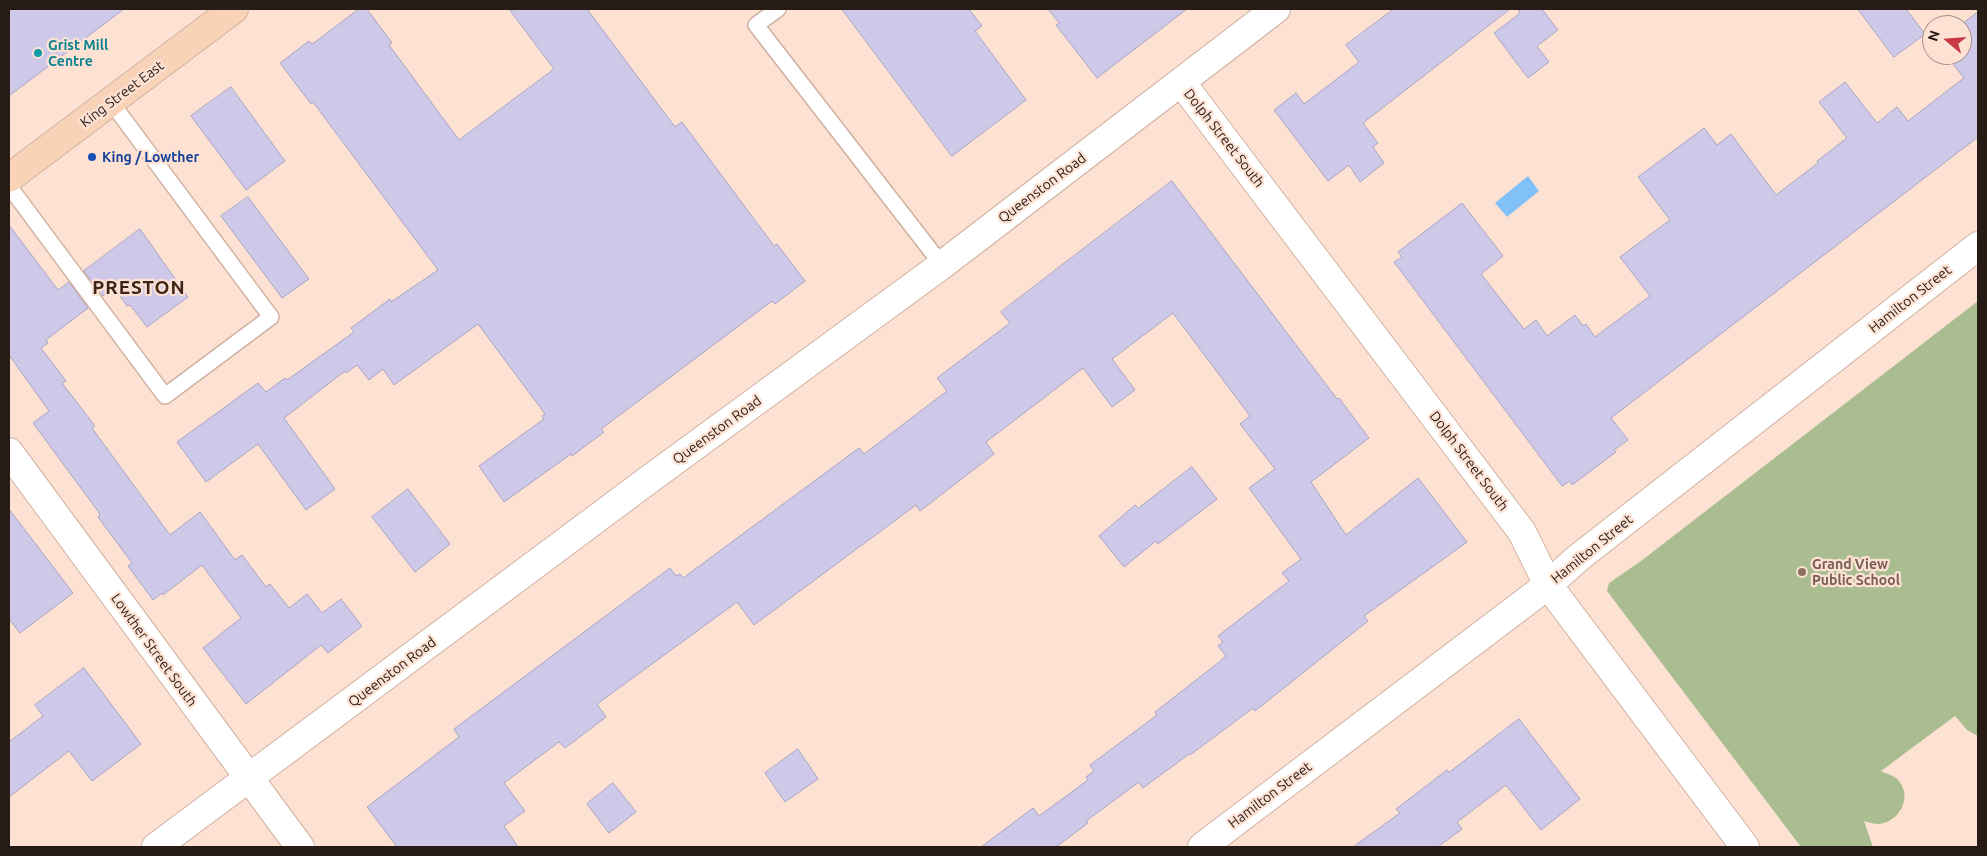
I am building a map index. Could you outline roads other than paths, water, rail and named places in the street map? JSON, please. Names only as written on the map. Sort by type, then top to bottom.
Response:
[{"type":"main road","name":"King Street East","points":[[9,178],[234,9]]},
{"type":"street","name":"Queenston Road","points":[[156,847],[651,478],[942,265],[1272,10]]},
{"type":"street","name":"Dolph Street South","points":[[1181,82],[1522,532],[1548,584],[1745,847]]},
{"type":"street","name":"Hamilton Street","points":[[1202,847],[1548,584],[1578,558],[1978,246]]},
{"type":"street","name":"Lowther Street South","points":[[9,452],[300,847]]},
{"type":"lane","points":[[778,9],[756,25],[942,265]]},
{"type":"lane","points":[[9,186],[165,396],[271,317],[111,102]]},
{"type":"water","points":[[1528,176],[1539,191],[1507,217],[1495,203]]},
{"type":"place","name":"Grist Mill Centre","points":[[38,53]]},
{"type":"place","name":"King / Lowther","points":[[92,157]]},
{"type":"place","name":"Grand View Public School","points":[[1802,572]]},
{"type":"district","name":"PRESTON","points":[[139,288]]}]
